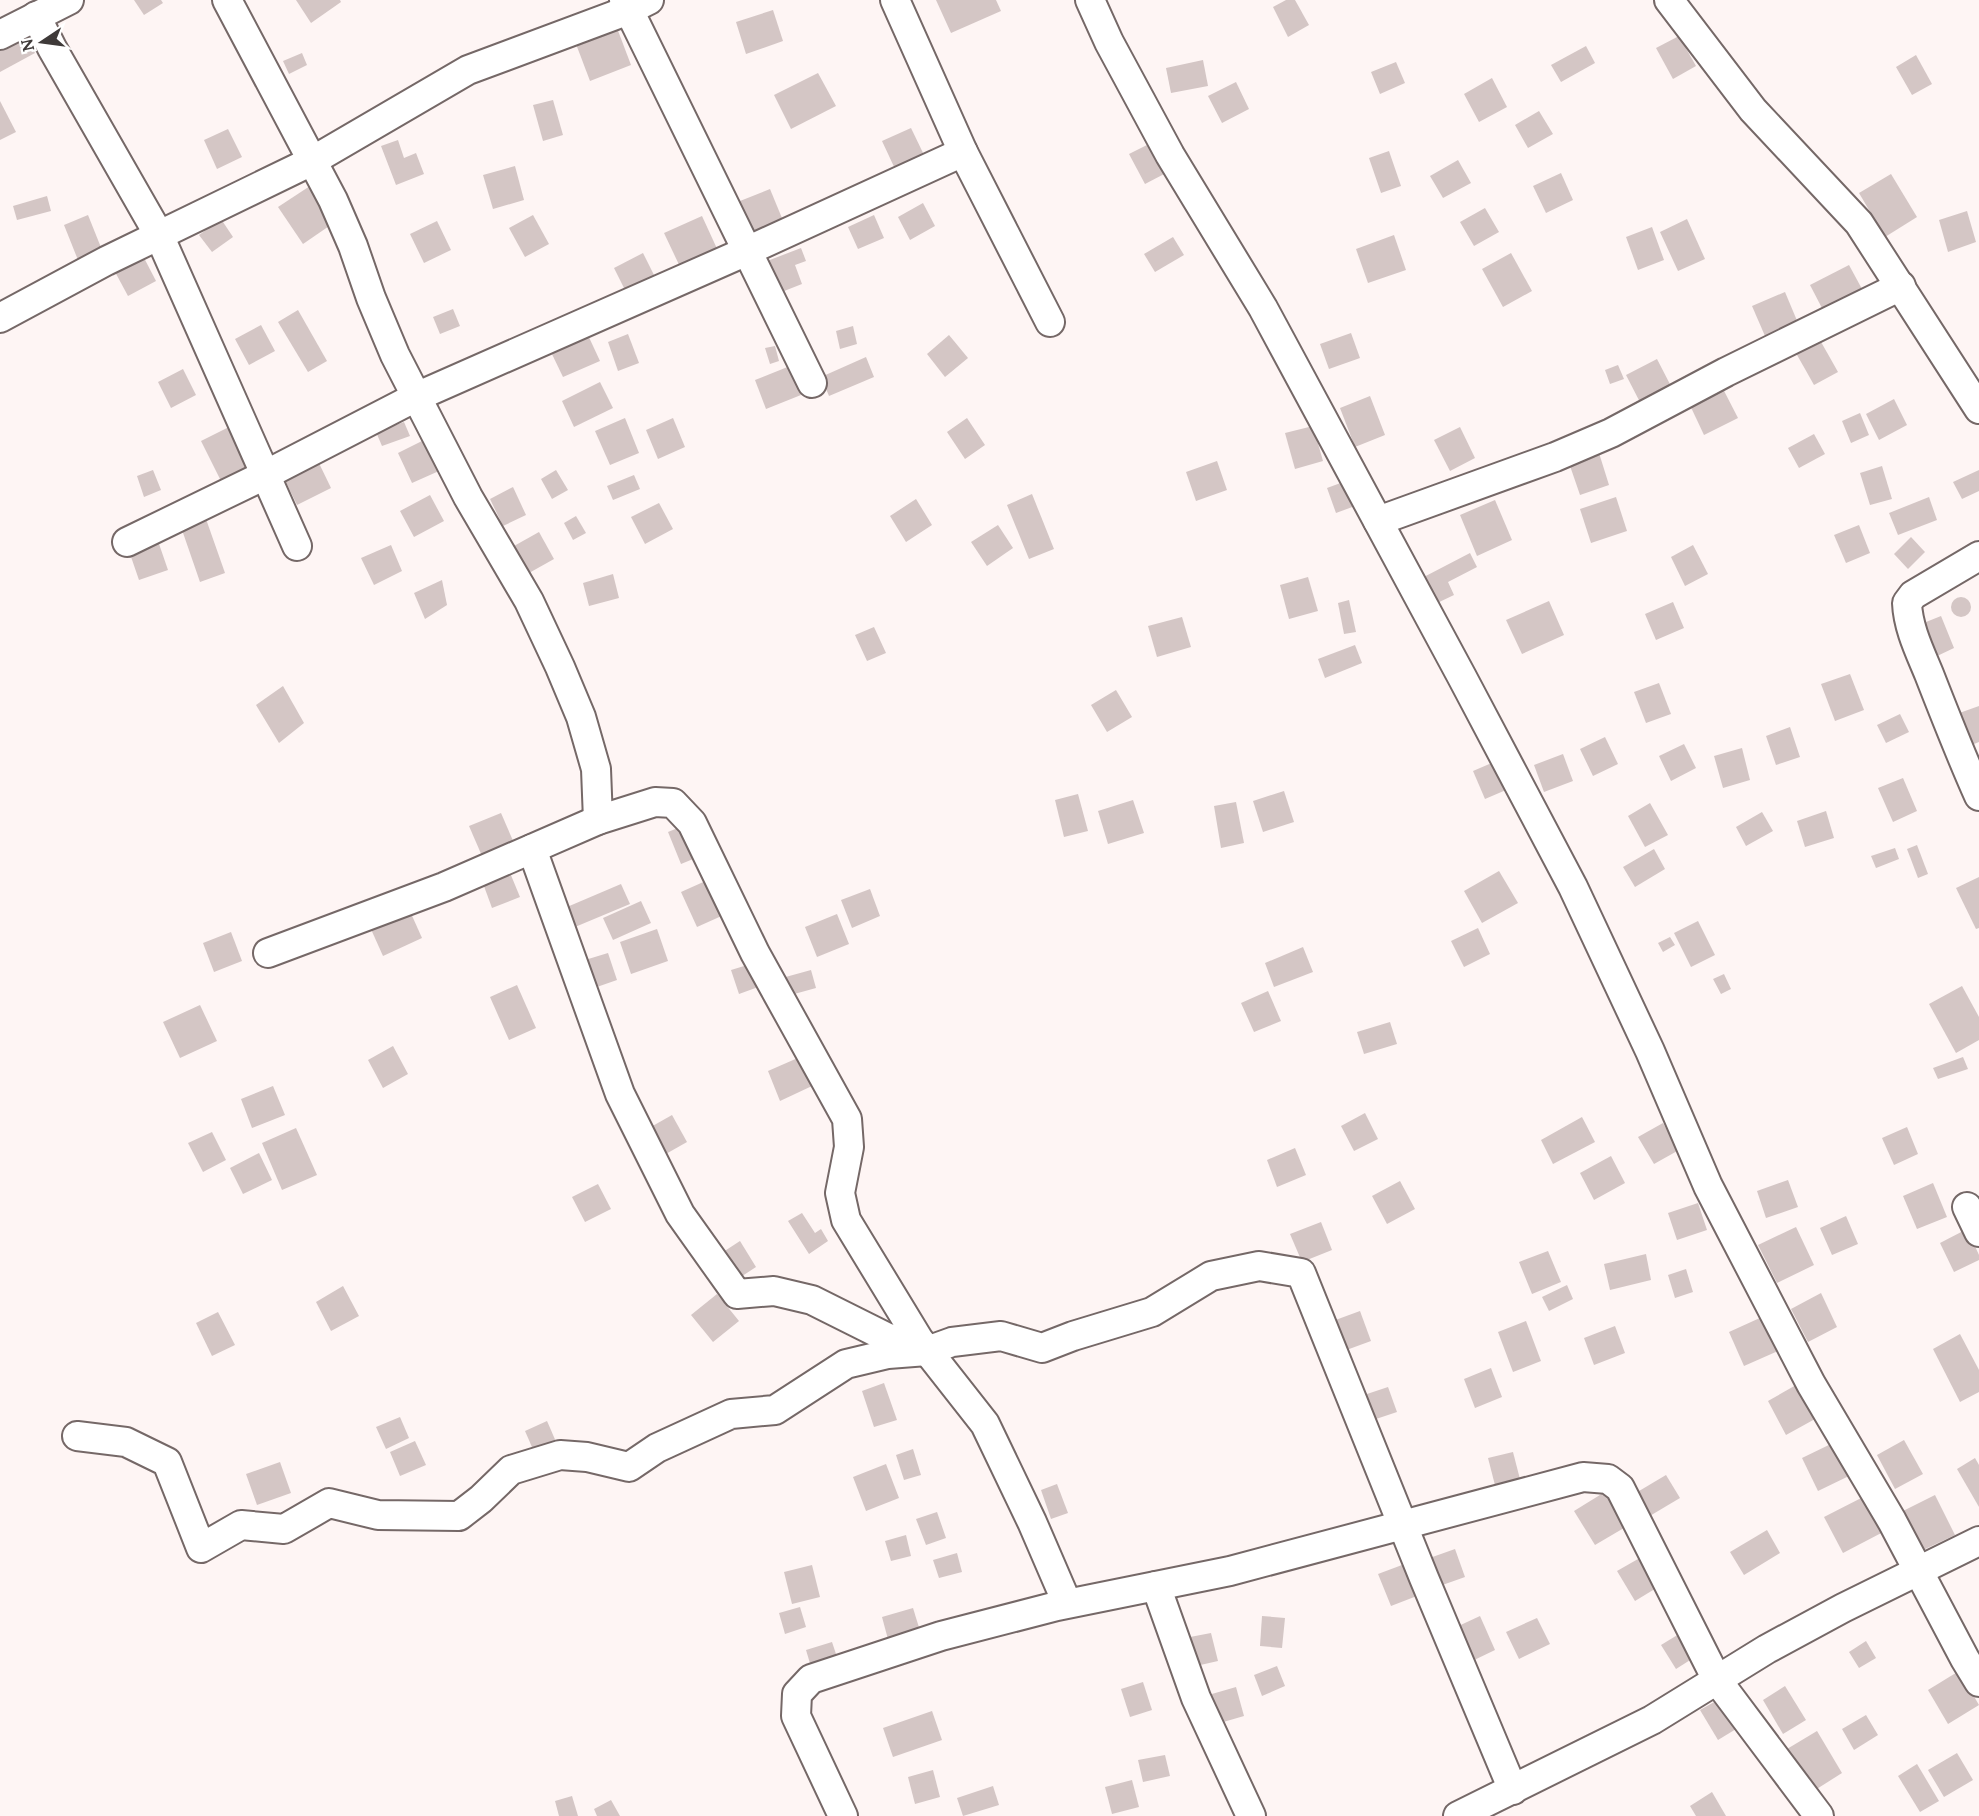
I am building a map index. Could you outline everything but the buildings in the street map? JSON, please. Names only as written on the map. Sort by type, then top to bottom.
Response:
[{"type":"street","points":[[0,35],[69,0]]},
{"type":"street","points":[[227,0],[345,228],[395,356],[468,497],[529,602],[560,667],[580,717],[596,769],[598,820]]},
{"type":"street","points":[[895,0],[963,152],[1050,322]]},
{"type":"street","points":[[1090,0],[1109,42],[1170,155],[1263,308],[1573,887],[1650,1051],[1708,1186],[1812,1384],[1892,1521],[1979,1682]]},
{"type":"street","points":[[1669,0],[1753,110],[1859,223],[1979,409]]},
{"type":"street","points":[[3,310],[312,161],[468,70],[634,3],[747,251],[812,383]]},
{"type":"street","points":[[36,16],[159,235],[297,546]]},
{"type":"street","points":[[127,542],[265,475],[416,397],[747,251],[963,152]]},
{"type":"street","points":[[1378,521],[1611,434],[1726,372],[1901,286]]},
{"type":"street","points":[[1979,556],[1913,595],[1906,603],[1907,616],[1920,651],[1979,796]]},
{"type":"street","points":[[268,952],[444,887],[598,820],[655,802],[674,803],[693,823],[755,953],[847,1119],[849,1147],[840,1193],[846,1220],[875,1271],[927,1351],[985,1424],[1032,1522],[1067,1604]]},
{"type":"street","points":[[532,849],[620,1094],[680,1214],[737,1294],[774,1291],[812,1300],[886,1337],[927,1351]]},
{"type":"street","points":[[77,1436],[126,1442],[167,1462],[201,1548],[241,1525],[284,1529],[329,1503],[378,1515],[459,1516],[481,1499],[511,1470],[560,1455],[629,1467],[657,1448],[730,1414],[775,1410],[846,1364],[888,1354],[927,1351],[952,1342],[1001,1336],[1042,1348],[1152,1312],[1211,1276],[1259,1266],[1300,1273],[1513,1790]]},
{"type":"street","points":[[843,1816],[796,1716],[797,1694],[811,1679],[941,1636],[1067,1604],[1230,1571],[1583,1477],[1608,1479],[1620,1488],[1718,1680],[1819,1816]]},
{"type":"street","points":[[1466,1815],[1652,1720],[1767,1649],[1918,1570],[1979,1541]]},
{"type":"street","points":[[1156,1586],[1197,1698],[1251,1816]]}]
